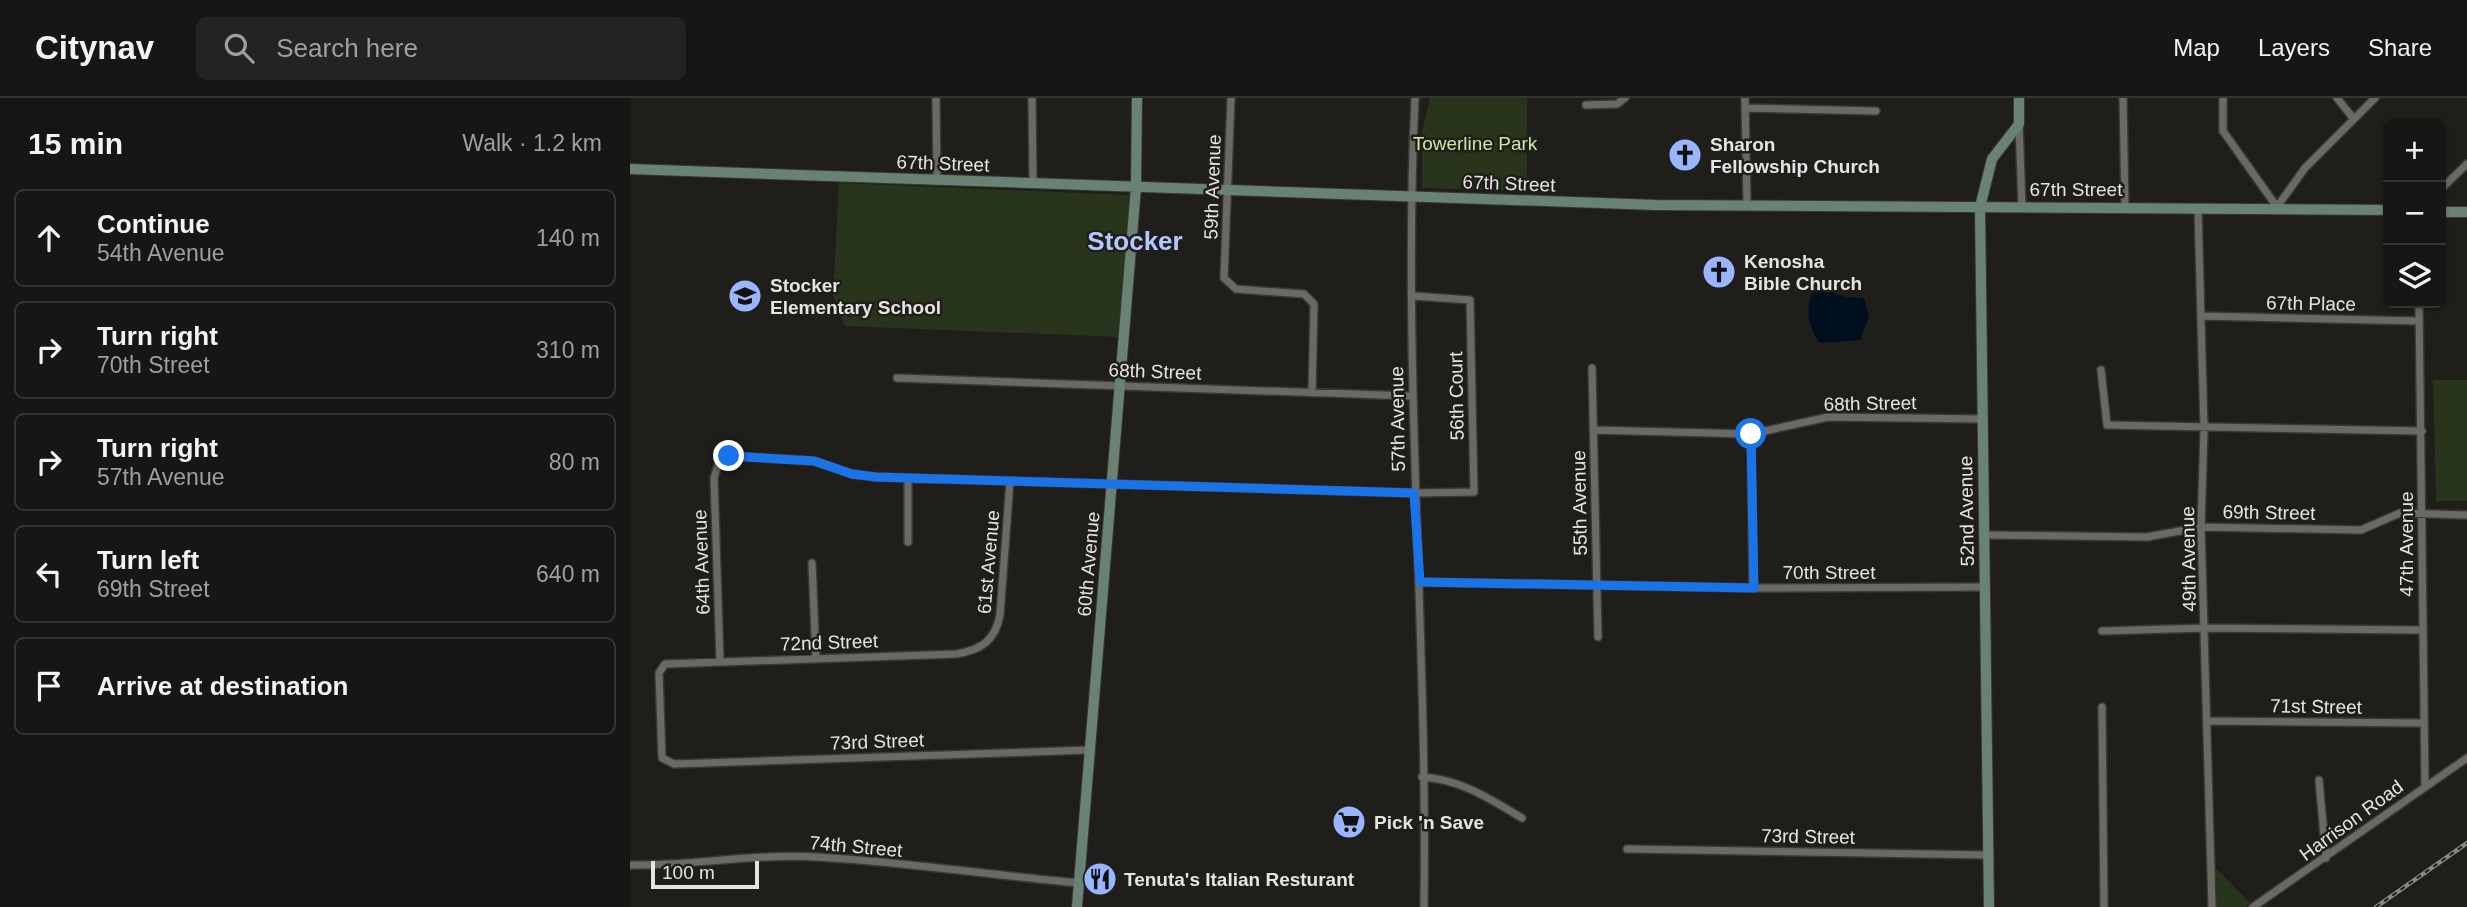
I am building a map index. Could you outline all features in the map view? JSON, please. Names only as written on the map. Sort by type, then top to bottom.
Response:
[{"type":"street","points":[[936,98],[937,181]]},
{"type":"street","points":[[1032,98],[1033,184]]},
{"type":"street","name":"60th Avenue","points":[[1077,907],[1136,187],[1137,98]]},
{"type":"street","name":"59th Avenue","points":[[1231,98],[1223,278],[1236,289],[1304,293],[1314,304],[1312,393]]},
{"type":"street","name":"57th Avenue","points":[[1415,98],[1410,198],[1414,296],[1411,396],[1420,582],[1424,907]]},
{"type":"street","points":[[1586,105],[1617,104],[1625,98]]},
{"type":"street","points":[[1745,98],[1747,205]]},
{"type":"street","points":[[2020,98],[2022,207]]},
{"type":"street","points":[[2123,98],[2125,206]]},
{"type":"street","points":[[2223,98],[2223,131],[2277,207],[2292,183],[2375,98]]},
{"type":"street","points":[[2337,98],[2353,118]]},
{"type":"street","points":[[1745,108],[1876,111]]},
{"type":"street","name":"52nd Avenue","points":[[1989,907],[1980,207],[1992,159],[2020,124]]},
{"type":"street","points":[[2446,184],[2467,164]]},
{"type":"street","name":"67th Street","points":[[630,169],[1410,198],[1747,205],[2383,210]]},
{"type":"street","name":"49th Avenue","points":[[2199,210],[2204,429],[2201,527],[2212,907]]},
{"type":"street","points":[[2446,212],[2467,212]]},
{"type":"street","name":"56th Court","points":[[1414,296],[1470,300],[1474,492],[1414,493]]},
{"type":"street","name":"47th Avenue","points":[[2419,308],[2425,786]]},
{"type":"street","name":"67th Place","points":[[2202,316],[2419,321]]},
{"type":"street","name":"55th Avenue","points":[[1592,369],[1598,636]]},
{"type":"street","points":[[2101,370],[2107,425],[2204,429],[2422,430]]},
{"type":"street","name":"68th Street","points":[[897,378],[1411,396]]},
{"type":"street","name":"68th Street","points":[[1593,430],[1751,434],[1828,417],[1982,419]]},
{"type":"street","points":[[1751,434],[1754,588]]},
{"type":"street","name":"64th Avenue","points":[[720,661],[714,478],[719,462],[729,456],[792,459],[814,461],[852,474],[908,478]]},
{"type":"street","points":[[908,542],[908,478],[1414,493]]},
{"type":"street","name":"61st Avenue","points":[[987,643],[1000,615],[1010,481]]},
{"type":"street","name":"69th Street","points":[[1984,534],[2147,537],[2201,527],[2361,530],[2400,513],[2467,515]]},
{"type":"street","points":[[812,563],[816,658]]},
{"type":"street","name":"70th Street","points":[[1420,582],[1754,588],[1985,587]]},
{"type":"street","points":[[2102,631],[2205,628],[2421,630]]},
{"type":"street","name":"72nd Street","points":[[667,762],[661,752],[659,673],[662,666],[669,662],[956,654],[981,649],[987,643]]},
{"type":"street","points":[[2102,707],[2104,907]]},
{"type":"street","name":"71st Street","points":[[2208,721],[2424,723]]},
{"type":"street","name":"73rd Street","points":[[667,762],[1089,750]]},
{"type":"street","name":"Harrison Road","points":[[2253,907],[2467,758]]},
{"type":"street","points":[[1422,777],[1458,784],[1522,818]]},
{"type":"street","points":[[2319,780],[2326,858]]},
{"type":"street","name":"73rd Street","points":[[1627,849],[1988,855]]},
{"type":"street","name":"74th Street","points":[[630,865],[677,865],[742,858],[815,857],[1079,883]]},
{"type":"green space","name":"Towerline Park","points":[[1430,98],[1527,98],[1527,191],[1422,188],[1422,132]]},
{"type":"green space","points":[[839,183],[1130,195],[1119,337],[845,326],[833,295]]},
{"type":"green space","points":[[2433,380],[2467,380],[2467,501],[2436,501]]},
{"type":"green space","points":[[2216,868],[2251,904],[2246,907],[2217,907]]},
{"type":"water","points":[[1813,286],[1846,297],[1864,298],[1869,317],[1860,340],[1820,343],[1812,329],[1809,316]]},
{"type":"railway","points":[[2376,907],[2467,843]]},
{"type":"place","name":"Sharon Fellowship Church","points":[[1685,155]]},
{"type":"place","name":"Kenosha Bible Church","points":[[1719,272]]},
{"type":"place","name":"Stocker Elementary School","points":[[745,296]]},
{"type":"place","name":"Pick 'n Save","points":[[1349,822]]},
{"type":"place","name":"Tenuta's Italian Resturant","points":[[1100,879]]},
{"type":"district","name":"Stocker","points":[[1135,241]]},
{"type":"route","points":[[729,456],[814,461],[852,474],[876,477],[1414,493],[1420,582],[1754,588],[1751,434]]}]
